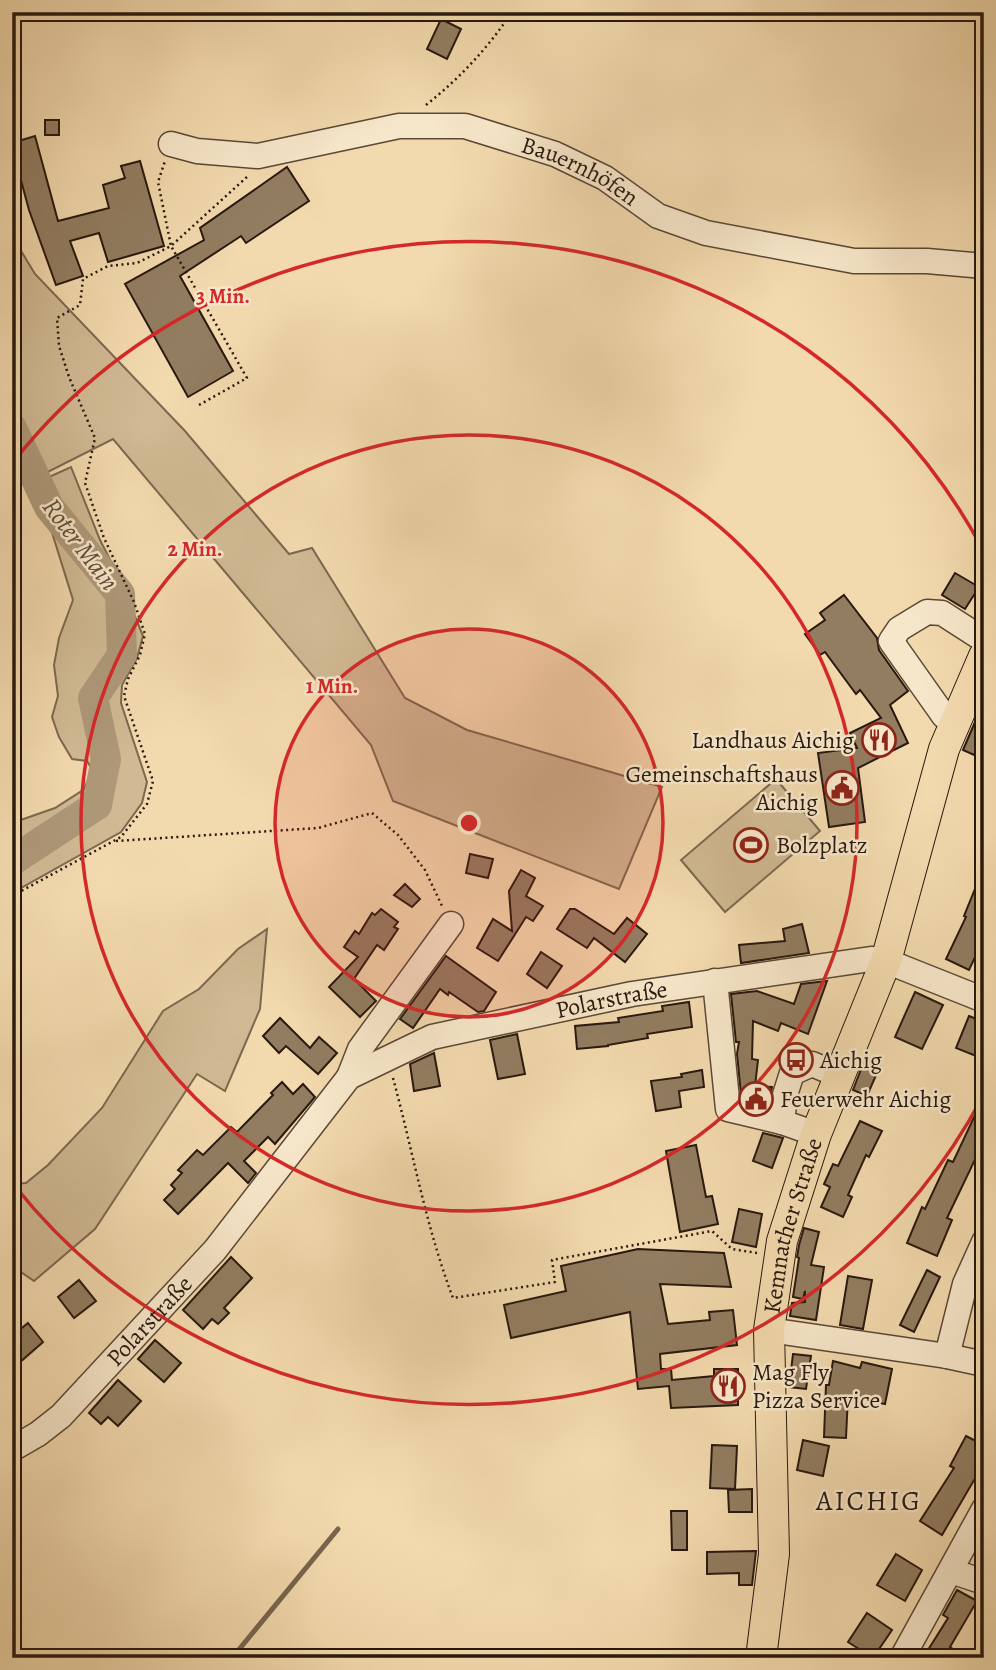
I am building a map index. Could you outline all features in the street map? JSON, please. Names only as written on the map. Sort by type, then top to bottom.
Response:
[{"type":"main road","name":"Kemnather Straße","points":[[761,1658],[774,1554],[769,1330],[782,1241],[816,1134],[886,961],[944,749],[984,656]]},
{"type":"street","name":"Bauernhöfen","points":[[171,144],[197,151],[258,156],[399,126],[465,126],[555,154],[605,178],[658,216],[706,233],[854,261],[927,261],[984,266]]},
{"type":"street","points":[[955,722],[944,716],[891,641],[899,629],[926,612],[942,613],[984,640]]},
{"type":"street","name":"Polarstraße","points":[[12,1449],[61,1416],[215,1250],[349,1077],[360,1049],[451,924]]},
{"type":"street","name":"Polarstraße","points":[[349,1077],[432,1037],[599,1000],[871,959],[886,961]]},
{"type":"street","points":[[886,961],[984,1000]]},
{"type":"street","points":[[715,981],[728,1109],[782,1122],[816,1134]]},
{"type":"street","points":[[782,1122],[785,1095],[792,1073],[812,1064],[838,1075]]},
{"type":"street","points":[[947,1356],[965,1284],[984,1242]]},
{"type":"street","points":[[769,1330],[947,1356],[984,1364]]},
{"type":"street","points":[[902,1658],[984,1509]]},
{"type":"street","points":[[951,1572],[984,1582]]},
{"type":"path","points":[[399,126],[448,87],[489,46],[512,12]]},
{"type":"path","points":[[171,144],[158,183],[171,246],[247,378],[199,405]]},
{"type":"path","points":[[12,896],[121,837],[147,804],[153,781],[124,696],[145,634],[134,602],[104,538],[85,484],[95,438],[59,346],[57,318],[80,305],[83,279],[108,266],[137,263],[171,246],[256,170],[258,156]]},
{"type":"path","points":[[112,842],[318,828],[372,813],[398,835],[425,870],[451,924]]},
{"type":"path","points":[[388,1058],[411,1143],[433,1242],[453,1298],[555,1282],[552,1260],[712,1231],[732,1250],[780,1256]]},
{"type":"shaded area","points":[[12,236],[35,274],[185,431],[289,554],[312,548],[405,698],[467,730],[662,787],[619,889],[393,801],[371,745],[113,439],[32,480],[12,445]]},
{"type":"shaded area","points":[[71,467],[143,636],[137,658],[122,685],[121,703],[147,782],[142,803],[121,832],[12,893],[12,823],[55,808],[83,790],[93,771],[87,761],[72,759],[59,737],[52,717],[58,696],[54,665],[59,638],[73,600],[49,523],[29,486]]},
{"type":"shaded area","name":"Bolzplatz","points":[[776,779],[820,831],[725,912],[681,860]]},
{"type":"shaded area","points":[[267,929],[260,1009],[225,1091],[197,1074],[95,1229],[34,1281],[12,1266],[12,1184],[26,1183],[48,1165],[102,1108],[163,1011],[199,989],[238,949]]},
{"type":"building","points":[[441,19],[461,29],[447,59],[427,49]]},
{"type":"building","points":[[45,120],[59,120],[59,135],[45,135]]},
{"type":"building","points":[[35,136],[58,221],[109,208],[103,185],[125,178],[121,166],[140,161],[164,246],[108,262],[99,233],[70,241],[83,276],[56,285],[29,210],[12,147],[12,143]]},
{"type":"building","points":[[287,167],[309,201],[246,243],[241,236],[180,276],[233,371],[188,397],[125,284],[204,240],[200,228]]},
{"type":"building","points":[[955,573],[979,587],[965,609],[942,595]]},
{"type":"building","points":[[844,595],[877,638],[879,650],[908,691],[890,705],[908,743],[858,768],[865,822],[829,827],[818,753],[857,748],[850,733],[881,718],[860,690],[856,694],[825,652],[820,655],[805,634],[825,620],[820,613]]},
{"type":"building","points":[[984,701],[984,734],[974,755],[963,750]]},
{"type":"building","points":[[470,854],[493,859],[488,878],[466,873]]},
{"type":"building","points":[[983,869],[984,938],[969,970],[946,959],[966,917],[964,916]]},
{"type":"building","points":[[521,870],[535,878],[526,896],[543,906],[533,921],[526,917],[498,961],[477,948],[493,919],[512,931],[509,891]]},
{"type":"building","points":[[405,884],[420,899],[412,907],[394,895]]},
{"type":"building","points":[[381,909],[398,922],[394,927],[398,929],[384,950],[377,945],[354,979],[376,1001],[360,1017],[329,987],[358,957],[344,947],[355,931],[359,934],[372,913],[375,915]]},
{"type":"building","points":[[570,909],[575,909],[614,934],[627,918],[647,934],[625,962],[594,938],[587,948],[557,929]]},
{"type":"building","points":[[802,924],[809,953],[741,963],[739,945],[785,941],[783,929]]},
{"type":"building","points":[[541,952],[562,966],[547,988],[527,974]]},
{"type":"building","points":[[446,956],[496,992],[484,1011],[478,1012],[440,989],[413,1028],[400,1019]]},
{"type":"building","points":[[827,981],[808,1034],[781,1023],[778,1031],[753,1021],[752,1059],[758,1060],[755,1086],[772,1087],[769,1104],[746,1098],[747,1095],[741,1094],[737,1054],[739,1042],[736,1042],[731,994],[757,991],[794,1004],[801,984]]},
{"type":"building","points":[[915,992],[943,1005],[922,1049],[895,1037]]},
{"type":"building","points":[[689,1002],[692,1027],[647,1034],[648,1038],[608,1046],[577,1049],[575,1026],[619,1022],[618,1018],[663,1011],[662,1006]]},
{"type":"building","points":[[969,1016],[984,1022],[984,1037],[976,1056],[956,1048]]},
{"type":"building","points":[[280,1018],[310,1048],[319,1037],[337,1053],[318,1074],[286,1046],[279,1053],[263,1036]]},
{"type":"building","points":[[517,1034],[525,1074],[498,1079],[490,1040]]},
{"type":"building","points":[[434,1053],[440,1086],[414,1091],[410,1064]]},
{"type":"building","points":[[865,1059],[880,1066],[867,1096],[853,1090]]},
{"type":"building","points":[[702,1070],[704,1087],[679,1091],[681,1107],[656,1111],[651,1081],[682,1077],[681,1074]]},
{"type":"building","points":[[282,1082],[293,1094],[303,1084],[315,1097],[275,1144],[268,1137],[244,1161],[256,1173],[248,1183],[228,1163],[178,1214],[164,1200],[175,1189],[171,1185],[182,1173],[178,1170],[197,1150],[203,1155],[231,1127],[237,1132]]},
{"type":"building","points":[[984,1096],[984,1151],[980,1149],[947,1218],[952,1220],[937,1256],[907,1243],[922,1207],[925,1209],[948,1160],[953,1162]]},
{"type":"building","points":[[860,1121],[882,1131],[869,1157],[866,1155],[848,1195],[852,1197],[843,1217],[821,1207],[830,1187],[824,1184],[833,1164],[838,1166]]},
{"type":"building","points":[[763,1133],[783,1138],[772,1168],[753,1161]]},
{"type":"building","points":[[696,1145],[706,1197],[712,1196],[718,1224],[680,1232],[666,1151]]},
{"type":"building","points":[[739,1209],[762,1214],[756,1247],[732,1242]]},
{"type":"building","points":[[804,1228],[819,1232],[811,1265],[824,1267],[816,1320],[790,1316],[792,1303],[805,1302],[805,1291],[803,1299],[793,1297],[797,1257]]},
{"type":"building","points":[[638,1249],[724,1253],[731,1287],[660,1284],[668,1324],[710,1320],[709,1312],[733,1310],[737,1345],[660,1354],[661,1369],[671,1369],[672,1380],[714,1376],[714,1369],[738,1369],[738,1405],[671,1408],[669,1386],[638,1389],[630,1312],[511,1338],[504,1305],[566,1291],[561,1266]]},
{"type":"building","points":[[231,1257],[252,1278],[224,1308],[229,1313],[218,1324],[212,1319],[203,1329],[183,1310]]},
{"type":"building","points":[[927,1270],[940,1277],[914,1332],[900,1325]]},
{"type":"building","points":[[848,1276],[872,1280],[863,1329],[840,1325]]},
{"type":"building","points":[[79,1280],[96,1301],[74,1318],[58,1297]]},
{"type":"building","points":[[28,1323],[43,1342],[19,1363],[12,1355],[12,1336]]},
{"type":"building","points":[[155,1340],[181,1363],[164,1382],[138,1359]]},
{"type":"building","points":[[793,1354],[811,1356],[806,1389],[789,1387]]},
{"type":"building","points":[[833,1361],[860,1368],[862,1362],[892,1369],[885,1404],[848,1396],[846,1438],[824,1437],[826,1385],[829,1385]]},
{"type":"building","points":[[118,1380],[141,1401],[118,1426],[108,1417],[101,1424],[89,1413]]},
{"type":"building","points":[[966,1436],[984,1445],[984,1463],[942,1535],[920,1521],[954,1468],[950,1466]]},
{"type":"building","points":[[803,1440],[829,1446],[823,1476],[797,1470]]},
{"type":"building","points":[[712,1445],[737,1446],[735,1489],[710,1488]]},
{"type":"building","points":[[752,1489],[752,1512],[729,1512],[728,1490]]},
{"type":"building","points":[[671,1511],[687,1511],[687,1550],[672,1550]]},
{"type":"building","points":[[756,1551],[752,1585],[739,1585],[739,1573],[707,1574],[707,1552]]},
{"type":"building","points":[[896,1554],[922,1570],[905,1601],[877,1585]]},
{"type":"building","points":[[957,1590],[977,1601],[950,1647],[967,1658],[923,1658],[948,1618],[943,1615]]},
{"type":"building","points":[[867,1613],[892,1630],[873,1658],[848,1642]]},
{"type":"waterway","name":"Roter Main","points":[[12,428],[49,507],[120,594],[122,655],[93,698],[106,759],[97,805],[12,861]]},
{"type":"waterway","points":[[232,1658],[338,1529]]},
{"type":"place","name":"Landhaus Aichig","points":[[879,740]]},
{"type":"place","name":"Gemeinschaftshaus Aichig","points":[[842,788]]},
{"type":"place","name":"Bolzplatz","points":[[751,845]]},
{"type":"place","name":"Aichig","points":[[796,1060]]},
{"type":"place","name":"Feuerwehr Aichig","points":[[756,1099]]},
{"type":"place","name":"Mag Fly Pizza Service","points":[[728,1386]]},
{"type":"district","name":"AICHIG","points":[[869,1500]]}]
